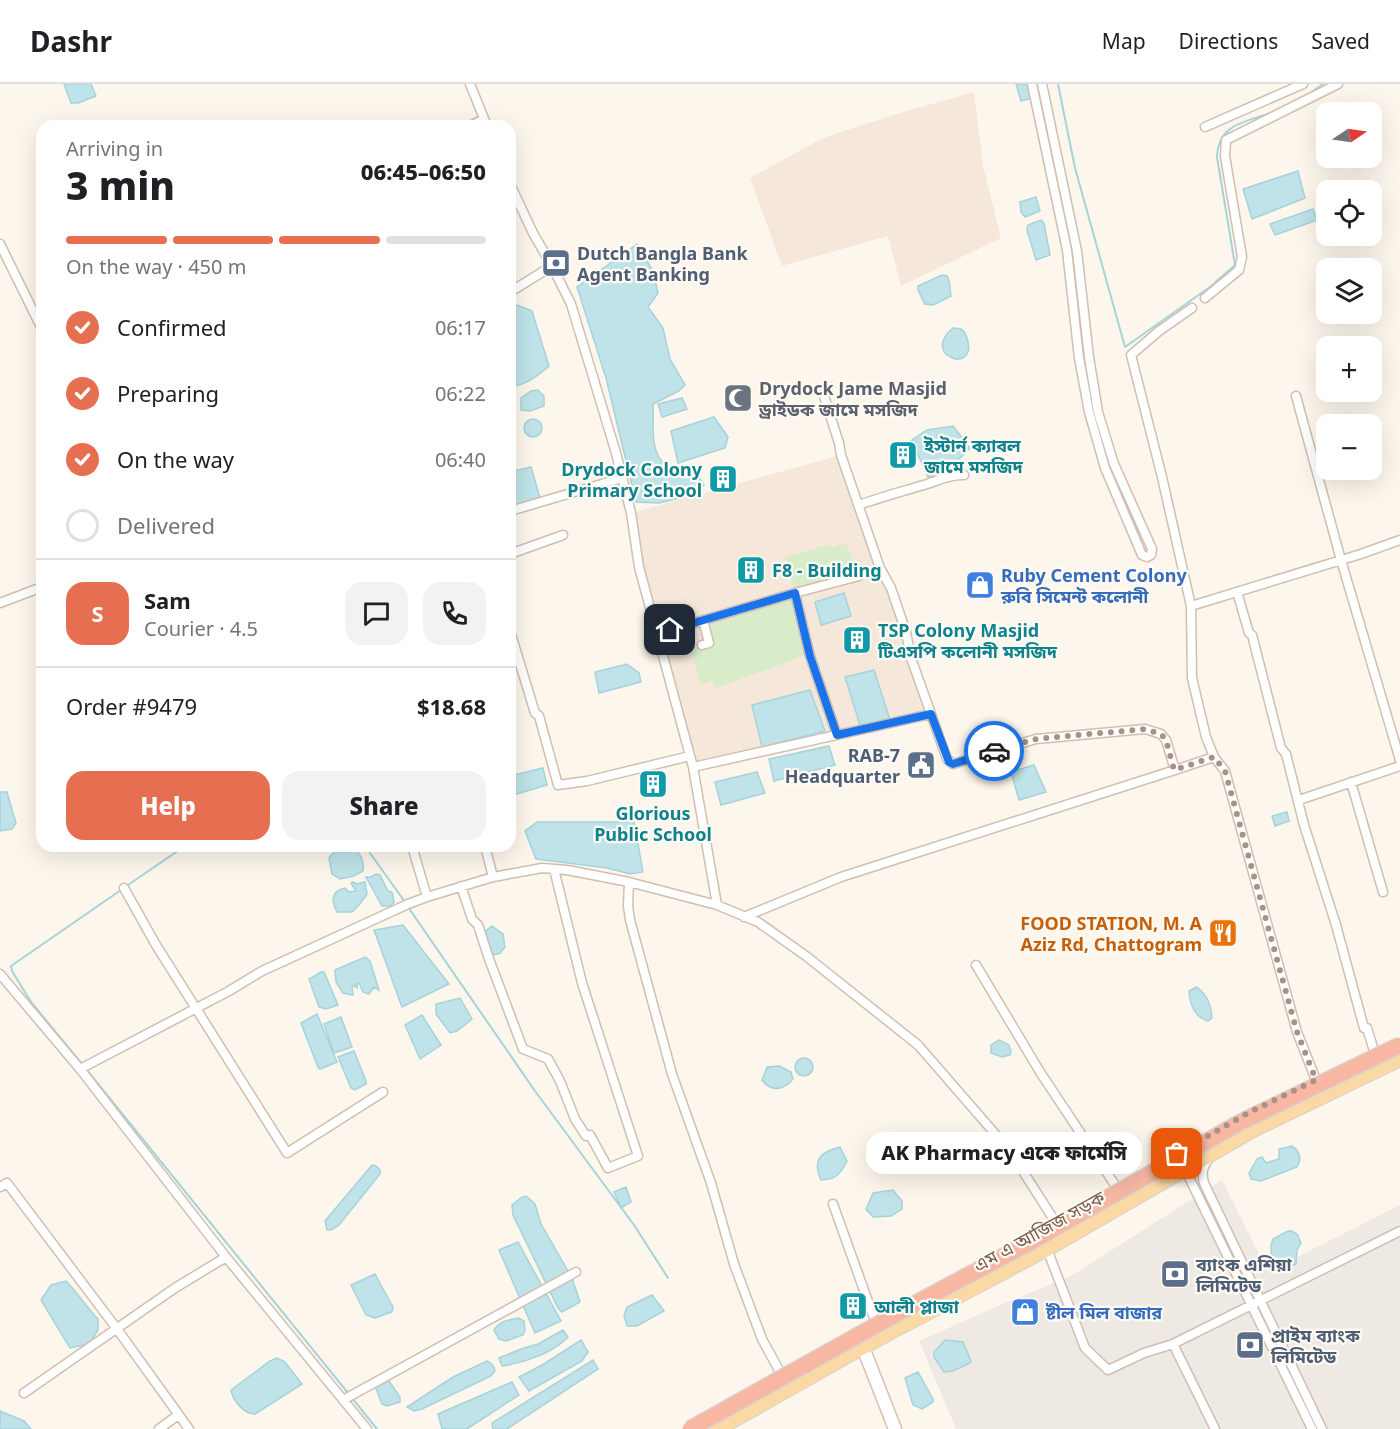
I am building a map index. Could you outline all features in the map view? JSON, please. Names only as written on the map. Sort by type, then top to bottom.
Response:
[{"type":"highway","points":[[690,1429],[1027,1244],[1239,1123],[1400,1045]]},
{"type":"highway","points":[[706,1429],[1046,1243],[1243,1130],[1400,1054]]},
{"type":"main road","name":"এম এ আজিজ সড়ক","points":[[682,1429],[856,1331],[1056,1223],[1248,1113],[1400,1039]]},
{"type":"main road","points":[[718,1429],[863,1347],[1047,1249],[1253,1130],[1400,1059]]},
{"type":"street","points":[[470,84],[484,120]]},
{"type":"street","points":[[1032,84],[1067,250],[1079,358],[1089,412],[1105,468],[1142,555],[1147,557],[1151,555],[1152,549],[1114,464],[1098,412],[1089,357],[1077,251],[1042,84]]},
{"type":"street","points":[[1205,127],[1303,84]]},
{"type":"street","points":[[1205,298],[1239,270],[1242,257],[1225,156],[1226,140],[1338,84]]},
{"type":"street","points":[[516,197],[571,304],[622,478],[631,513],[639,567],[693,767],[717,905]]},
{"type":"street","points":[[0,244],[36,317]]},
{"type":"street","points":[[516,288],[552,266]]},
{"type":"street","points":[[1192,308],[1159,331],[1131,355],[1191,606],[1192,678],[1206,737],[1214,757],[1225,771],[1297,1032],[1316,1080]]},
{"type":"street","points":[[823,393],[840,442],[841,455],[880,568],[891,588],[912,658],[947,759],[953,764],[1036,739],[1145,729],[1161,734],[1166,740],[1174,770]]},
{"type":"street","points":[[1296,396],[1400,760]]},
{"type":"street","points":[[859,506],[889,494],[955,474],[964,475]]},
{"type":"street","points":[[516,509],[622,478]]},
{"type":"street","points":[[516,552],[563,535]]},
{"type":"street","points":[[1191,606],[1400,540]]},
{"type":"street","points":[[670,630],[859,576]]},
{"type":"street","points":[[0,603],[36,589]]},
{"type":"street","points":[[1237,592],[1249,633],[1252,635],[1281,748],[1286,754],[1364,1028],[1367,1028],[1374,1051]]},
{"type":"street","points":[[795,593],[810,656],[837,735]]},
{"type":"street","points":[[702,645],[709,643],[703,620]]},
{"type":"street","points":[[516,651],[535,713],[539,716],[558,785],[587,781],[690,756]]},
{"type":"street","points":[[693,767],[931,714]]},
{"type":"street","points":[[744,916],[860,870],[1214,757]]},
{"type":"street","points":[[1299,800],[1400,766]]},
{"type":"street","points":[[1351,782],[1383,892]]},
{"type":"street","points":[[414,852],[427,897]]},
{"type":"street","points":[[487,852],[493,877]]},
{"type":"street","points":[[80,1069],[196,1009],[262,971],[427,897],[493,877],[542,868],[554,869],[629,882],[717,905],[758,922],[806,956],[918,1046],[1010,1151],[1056,1223]]},
{"type":"street","points":[[461,886],[524,1049],[548,1059],[560,1081],[575,1119],[586,1136],[590,1135],[608,1168],[638,1156],[582,983],[554,869]]},
{"type":"street","points":[[629,882],[630,920],[672,1074],[711,1183],[748,1303],[762,1339],[780,1374]]},
{"type":"street","points":[[124,888],[196,1009],[287,1153],[383,1092]]},
{"type":"street","points":[[976,965],[1040,1071],[1118,1188]]},
{"type":"street","points":[[0,974],[80,1069],[226,1257],[367,1429]]},
{"type":"street","points":[[1214,1152],[1205,1164],[1202,1174],[1204,1183],[1312,1429]]},
{"type":"street","points":[[1177,1154],[1322,1429]]},
{"type":"street","points":[[0,1187],[7,1183],[189,1429]]},
{"type":"street","points":[[833,1204],[875,1321]]},
{"type":"street","points":[[1047,1249],[1085,1347],[1108,1370],[1144,1353],[1173,1344],[1400,1231]]},
{"type":"street","points":[[24,1393],[175,1288],[226,1257]]},
{"type":"street","points":[[343,1400],[576,1272]]},
{"type":"street","points":[[856,1331],[895,1429]]},
{"type":"street","points":[[1173,1344],[1215,1429]]},
{"type":"street","points":[[159,1429],[178,1415]]},
{"type":"shaded area","points":[[974,92],[983,165],[1001,238],[901,286],[888,236],[782,266],[750,178],[823,138]]},
{"type":"shaded area","points":[[841,455],[931,714],[693,767],[639,567],[631,513]]},
{"type":"shaded area","points":[[1222,1180],[1268,1272],[1400,1205],[1400,1429],[956,1429],[919,1341],[1071,1276]]},
{"type":"green space","points":[[846,543],[859,576],[796,593],[809,654],[716,688],[713,681],[701,685],[690,648],[708,642],[702,620],[795,593],[785,557],[830,544],[832,548]]},
{"type":"water","points":[[64,84],[91,84],[96,96],[78,103],[71,103]]},
{"type":"water","points":[[1016,84],[1028,84],[1032,98],[1021,101]]},
{"type":"water","points":[[1298,171],[1305,198],[1252,219],[1243,189]]},
{"type":"water","points":[[1036,197],[1040,211],[1025,217],[1021,212],[1020,202]]},
{"type":"water","points":[[1313,209],[1316,217],[1316,220],[1275,235],[1270,224]]},
{"type":"water","points":[[1041,220],[1044,223],[1050,255],[1036,260],[1027,230],[1028,225]]},
{"type":"water","points":[[637,244],[653,271],[658,293],[648,307],[663,328],[670,359],[685,385],[679,391],[653,404],[653,433],[656,451],[659,458],[669,468],[676,472],[699,477],[704,485],[692,495],[659,503],[636,502],[606,378],[577,287]]},
{"type":"water","points":[[942,275],[947,276],[949,280],[951,296],[933,305],[925,304],[918,286]]},
{"type":"water","points":[[516,305],[532,311],[549,366],[536,377],[516,386]]},
{"type":"water","points":[[953,328],[962,330],[967,338],[968,350],[965,356],[959,359],[952,358],[943,347],[944,338]]},
{"type":"water","points":[[538,390],[544,396],[544,406],[530,411],[521,410],[521,398],[531,391]]},
{"type":"water","points":[[682,398],[687,409],[662,417],[658,404]]},
{"type":"water","points":[[714,417],[728,437],[725,448],[678,463],[671,431]]},
{"type":"water","points":[[533,419],[539,422],[542,428],[539,434],[533,437],[527,434],[524,428],[527,422]]},
{"type":"water","points":[[953,426],[970,448],[951,466],[928,477],[909,442],[927,430]]},
{"type":"water","points":[[531,467],[540,498],[516,505],[516,471]]},
{"type":"water","points":[[844,593],[851,616],[821,625],[815,602]]},
{"type":"water","points":[[627,664],[639,673],[641,682],[599,693],[595,672]]},
{"type":"water","points":[[874,670],[890,720],[860,725],[845,677]]},
{"type":"water","points":[[810,690],[825,731],[762,747],[752,705]]},
{"type":"water","points":[[829,746],[835,765],[774,781],[769,759]]},
{"type":"water","points":[[1034,765],[1046,792],[1019,800],[1011,772]]},
{"type":"water","points":[[543,768],[547,785],[516,794],[516,775]]},
{"type":"water","points":[[757,772],[765,793],[721,805],[715,782]]},
{"type":"water","points":[[0,792],[7,792],[16,823],[12,829],[0,831]]},
{"type":"water","points":[[1287,812],[1289,821],[1275,826],[1272,816]]},
{"type":"water","points":[[537,822],[634,822],[643,872],[630,874],[607,868],[536,859],[525,831]]},
{"type":"water","points":[[358,852],[363,862],[363,871],[340,879],[332,874],[329,858],[332,854]]},
{"type":"water","points":[[380,875],[388,891],[392,892],[394,902],[391,906],[382,906],[366,877]]},
{"type":"water","points":[[365,882],[367,894],[352,912],[337,912],[333,900],[335,894],[345,888],[349,892],[356,891],[351,883],[357,884]]},
{"type":"water","points":[[403,925],[449,984],[402,1007],[374,930]]},
{"type":"water","points":[[492,926],[503,934],[505,947],[500,953],[494,955],[488,947],[486,938],[486,931]]},
{"type":"water","points":[[365,957],[370,961],[379,990],[374,987],[369,994],[363,992],[359,983],[357,988],[354,985],[352,987],[353,995],[343,993],[336,982],[335,970]]},
{"type":"water","points":[[324,972],[338,1005],[326,1009],[319,1007],[309,979]]},
{"type":"water","points":[[1197,987],[1210,1005],[1212,1018],[1208,1021],[1199,1017],[1190,1001],[1189,991]]},
{"type":"water","points":[[460,998],[472,1019],[457,1031],[450,1033],[436,1014],[436,1004]]},
{"type":"water","points":[[317,1014],[337,1062],[320,1069],[301,1023]]},
{"type":"water","points":[[422,1015],[441,1045],[420,1059],[405,1025]]},
{"type":"water","points":[[341,1017],[352,1047],[334,1053],[324,1024]]},
{"type":"water","points":[[999,1040],[1009,1045],[1010,1055],[1002,1057],[991,1053],[991,1045]]},
{"type":"water","points":[[354,1051],[366,1081],[366,1084],[355,1090],[351,1088],[338,1057]]},
{"type":"water","points":[[804,1058],[810,1061],[813,1067],[810,1073],[804,1076],[798,1073],[795,1067],[798,1061]]},
{"type":"water","points":[[779,1066],[791,1072],[793,1079],[782,1088],[769,1087],[762,1080],[767,1067]]},
{"type":"water","points":[[1292,1146],[1297,1150],[1299,1156],[1297,1167],[1261,1181],[1251,1179],[1249,1173],[1257,1159],[1262,1157],[1266,1163],[1279,1159],[1279,1149]]},
{"type":"water","points":[[840,1147],[847,1161],[845,1165],[834,1177],[821,1180],[817,1167],[820,1158],[827,1151]]},
{"type":"water","points":[[372,1165],[380,1170],[380,1174],[339,1225],[327,1230],[325,1221]]},
{"type":"water","points":[[626,1187],[631,1202],[621,1208],[614,1192]]},
{"type":"water","points":[[893,1190],[902,1201],[902,1209],[891,1216],[873,1217],[866,1209],[873,1193]]},
{"type":"water","points":[[526,1196],[535,1204],[541,1224],[572,1278],[580,1302],[562,1312],[513,1215],[512,1205]]},
{"type":"water","points":[[1288,1231],[1297,1234],[1301,1243],[1297,1250],[1296,1264],[1285,1268],[1278,1267],[1272,1257],[1272,1242],[1273,1239]]},
{"type":"water","points":[[518,1242],[561,1321],[535,1333],[499,1250]]},
{"type":"water","points":[[375,1274],[393,1307],[392,1312],[375,1318],[366,1315],[351,1285]]},
{"type":"water","points":[[66,1281],[98,1319],[98,1330],[89,1344],[70,1348],[41,1300],[51,1285]]},
{"type":"water","points":[[652,1295],[664,1311],[637,1326],[627,1326],[624,1315],[627,1307]]},
{"type":"water","points":[[518,1318],[524,1321],[523,1335],[506,1341],[499,1339],[494,1330],[496,1327],[504,1321]]},
{"type":"water","points":[[563,1330],[568,1337],[554,1348],[529,1360],[502,1366],[499,1358],[538,1344]]},
{"type":"water","points":[[581,1340],[588,1352],[582,1361],[529,1391],[519,1377]]},
{"type":"water","points":[[945,1340],[963,1342],[970,1363],[953,1371],[944,1372],[934,1357],[934,1352]]},
{"type":"water","points":[[277,1358],[285,1362],[302,1384],[255,1414],[247,1412],[237,1402],[231,1390]]},
{"type":"water","points":[[593,1360],[598,1369],[507,1429],[493,1429],[492,1423]]},
{"type":"water","points":[[487,1361],[495,1369],[491,1376],[422,1409],[414,1411],[407,1407],[453,1377]]},
{"type":"water","points":[[918,1372],[933,1399],[933,1402],[922,1409],[913,1405],[905,1378]]},
{"type":"water","points":[[387,1378],[400,1397],[400,1402],[387,1406],[382,1404],[375,1386]]},
{"type":"water","points":[[512,1382],[519,1395],[467,1429],[442,1429],[438,1414]]},
{"type":"water","points":[[0,1411],[24,1421],[31,1429],[0,1429]]},
{"type":"waterway","points":[[1058,84],[1075,168],[1125,347],[1210,287],[1235,265],[1217,157],[1219,146],[1222,137],[1235,126],[1271,113]]},
{"type":"waterway","points":[[1306,96],[1323,84]]},
{"type":"waterway","points":[[125,887],[176,852]]},
{"type":"waterway","points":[[369,852],[405,902]]},
{"type":"waterway","points":[[82,1064],[31,1002],[11,966],[121,890]]},
{"type":"waterway","points":[[408,907],[535,1091],[634,1225],[668,1278]]},
{"type":"waterway","points":[[86,1069],[348,1393]]},
{"type":"waterway","points":[[352,1398],[377,1429]]},
{"type":"way so far","points":[[994,751],[1036,739],[1145,729],[1161,734],[1166,740],[1174,770],[1214,757],[1225,771],[1297,1032],[1316,1080],[1248,1113],[1177,1154]]},
{"type":"place","name":"Dutch Bangla Bank Agent Banking","points":[[556,263]]},
{"type":"place","name":"Drydock Jame Masjid ড্রাইডক জামে মসজিদ","points":[[738,398]]},
{"type":"place","name":"ইস্টার্ন ক্যাবল জামে মসজিদ","points":[[903,455]]},
{"type":"place","name":"Drydock Colony Primary School","points":[[723,479]]},
{"type":"place","name":"F8 - Building","points":[[751,570]]},
{"type":"place","name":"Ruby Cement Colony রুবি সিমেন্ট কলোনী","points":[[980,585]]},
{"type":"place","name":"TSP Colony Masjid টিএসপি কলোনী মসজিদ","points":[[857,640]]},
{"type":"place","name":"RAB-7 Headquarter","points":[[921,765]]},
{"type":"place","name":"Glorious Public School","points":[[653,784]]},
{"type":"place","name":"FOOD STATION, M. A Aziz Rd, Chattogram","points":[[1223,933]]},
{"type":"place","name":"AK Pharmacy একে ফার্মেসি","points":[[1177,1154]]},
{"type":"place","name":"ব্যাংক এশিয়া লিমিটেড","points":[[1175,1274]]},
{"type":"place","name":"আলী প্লাজা","points":[[853,1306]]},
{"type":"place","name":"ষ্টীল মিল বাজার","points":[[1025,1312]]},
{"type":"place","name":"প্রাইম ব্যাংক লিমিটেড","points":[[1250,1345]]},
{"type":"route","points":[[670,630],[795,593],[810,656],[837,735],[931,714],[949,762],[953,764],[994,751]]}]
